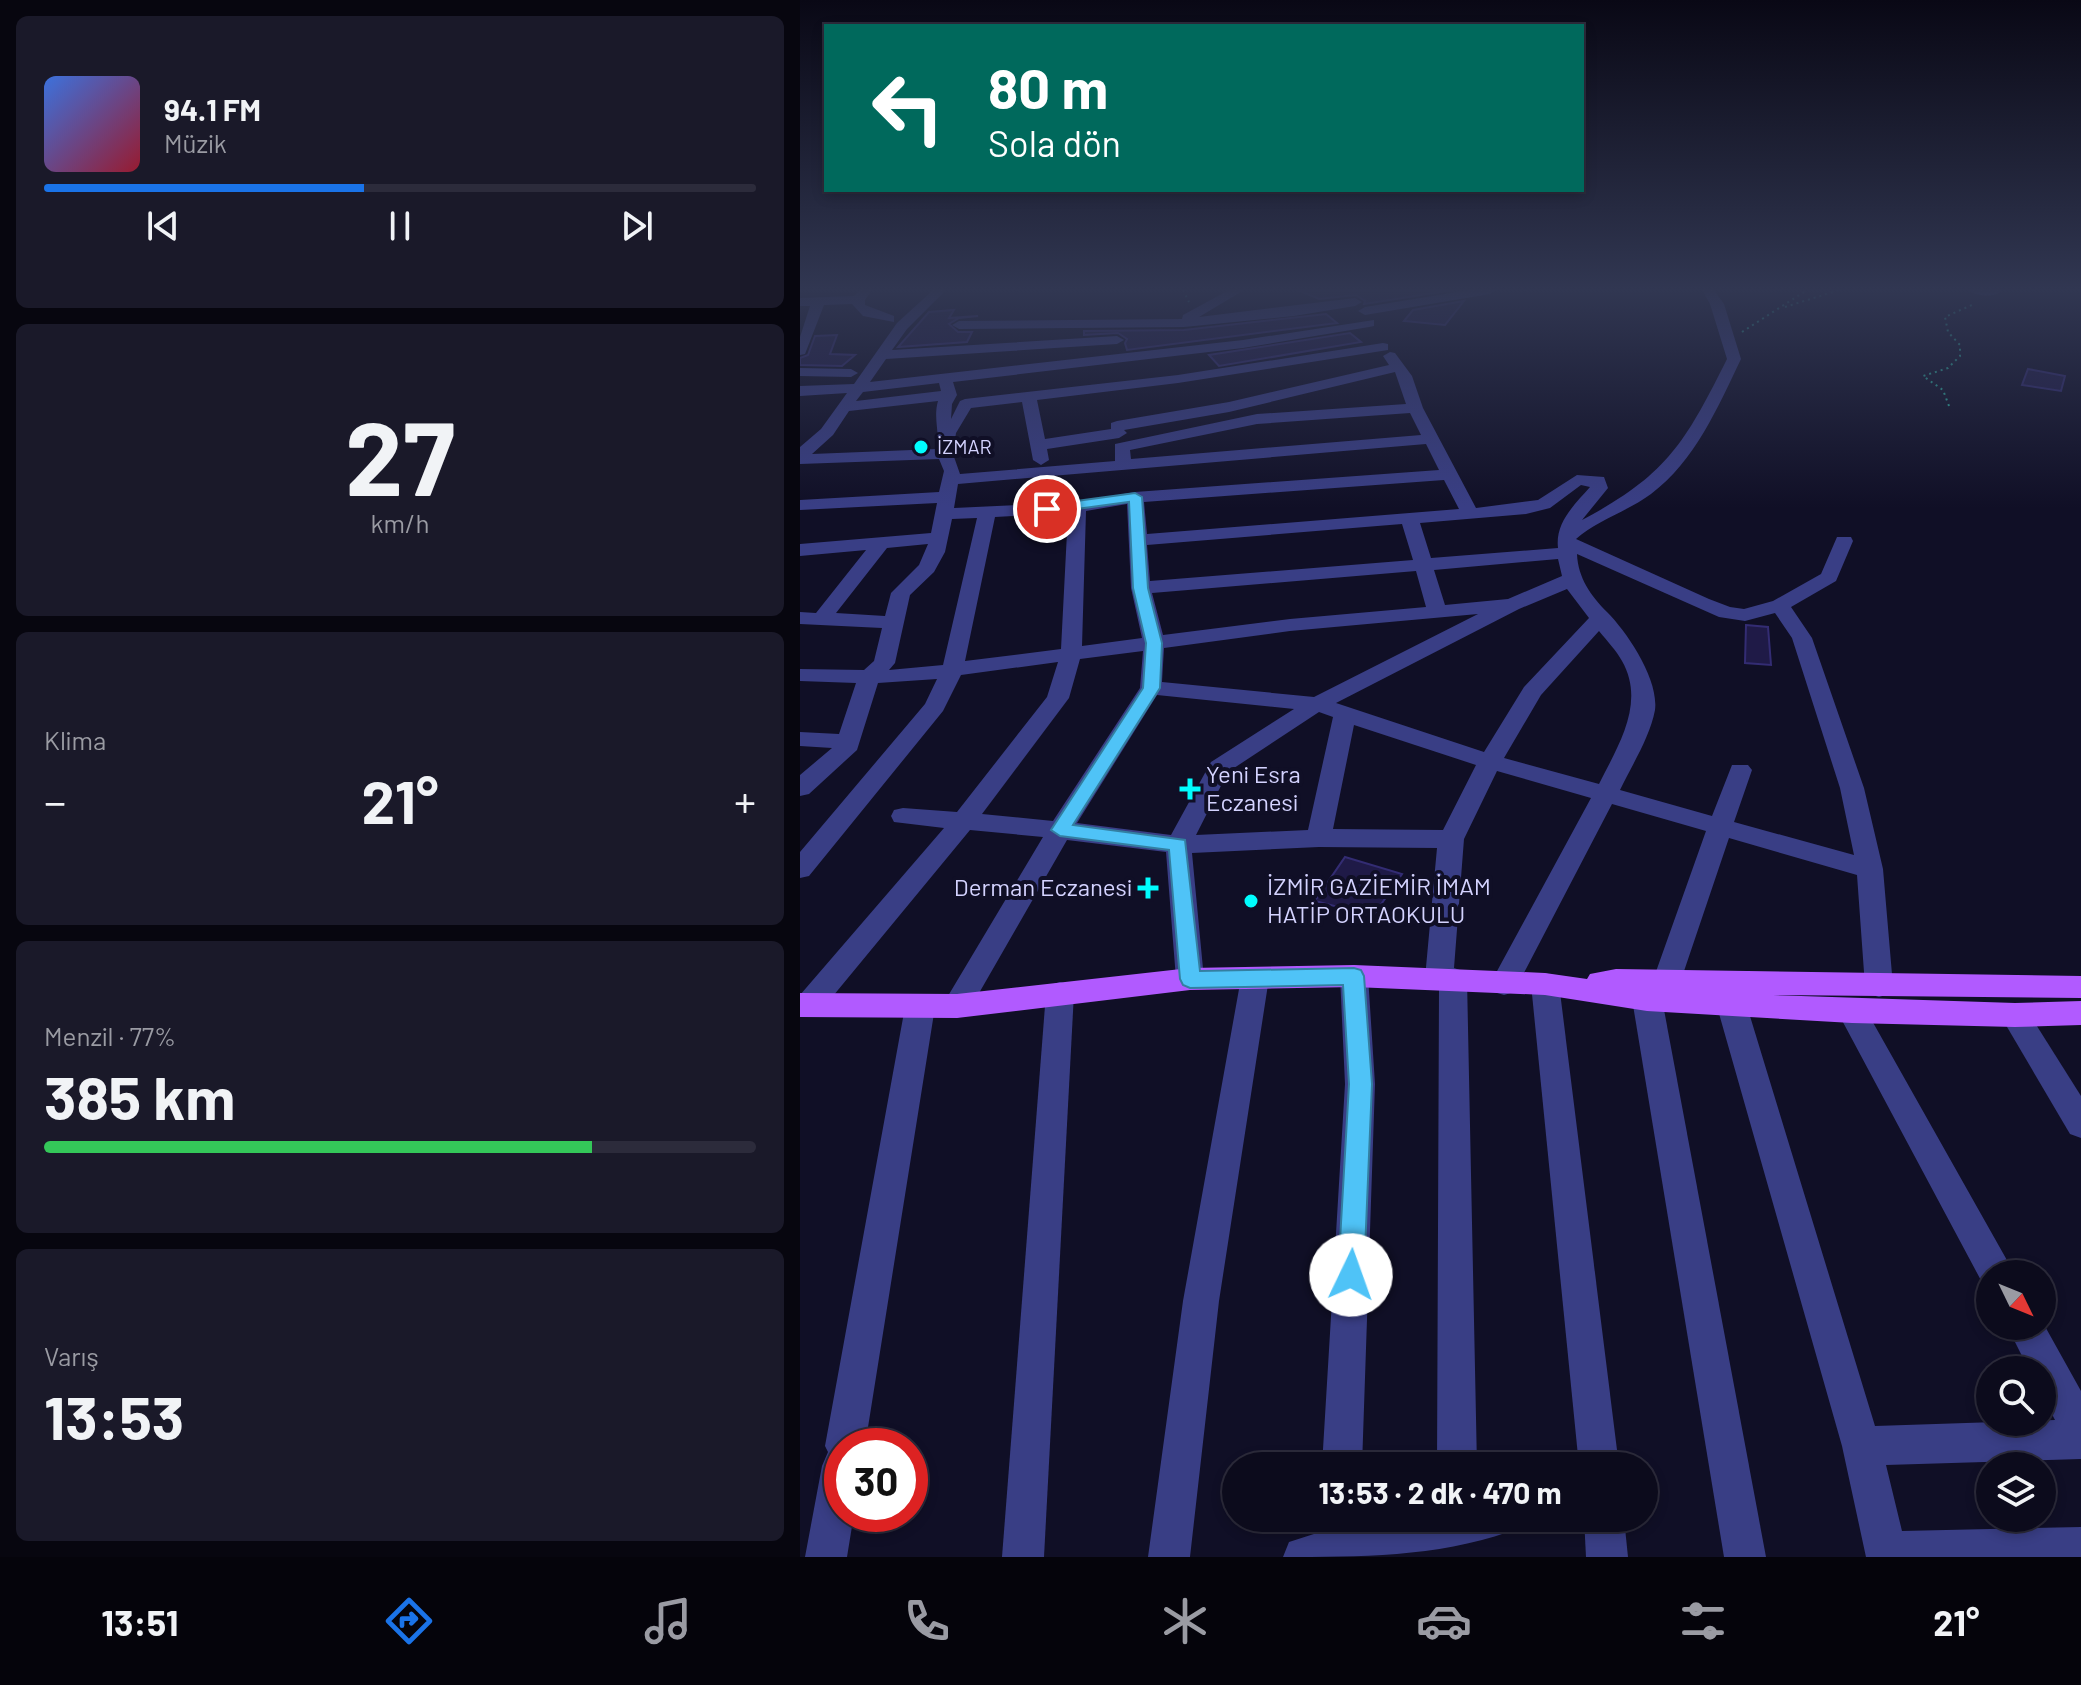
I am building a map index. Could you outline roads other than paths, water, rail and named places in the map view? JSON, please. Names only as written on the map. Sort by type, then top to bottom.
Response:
[{"type":"main road","points":[[805,1005],[957,1006],[1190,979],[1354,976],[1657,990],[1879,986],[2081,987]]},
{"type":"main road","points":[[1657,990],[1731,1003],[1852,1011],[2015,1015],[2081,1013]]},
{"type":"street","points":[[802,447],[827,432],[839,390],[858,363]]},
{"type":"street","points":[[836,407],[860,388],[878,363]]},
{"type":"street","points":[[800,391],[860,388],[1079,363]]},
{"type":"street","points":[[1132,363],[1147,383]]},
{"type":"street","points":[[1213,363],[1232,388],[1259,436],[1271,488]]},
{"type":"street","points":[[1118,431],[1232,388],[1325,363]]},
{"type":"street","points":[[1395,363],[1405,376],[1415,408],[1447,475],[1470,513]]},
{"type":"street","points":[[1141,588],[1423,565],[1567,543],[1668,470],[1732,363]]},
{"type":"street","points":[[800,788],[845,750],[868,679],[884,663],[901,593],[927,568],[936,552],[952,471],[945,454],[948,432],[958,421],[965,404],[1147,383],[1232,388],[1398,367]]},
{"type":"street","points":[[800,372],[851,373]]},
{"type":"street","points":[[945,378],[949,395],[944,404],[943,423],[948,432]]},
{"type":"street","points":[[1106,388],[1124,467]]},
{"type":"street","points":[[800,408],[949,395]]},
{"type":"street","points":[[1028,396],[1043,473]]},
{"type":"street","points":[[800,505],[946,497],[1043,473],[1124,467],[1259,436],[1415,408]]},
{"type":"street","points":[[1038,437],[1118,431],[1430,439]]},
{"type":"street","points":[[802,447],[945,454]]},
{"type":"street","points":[[805,1005],[962,823],[1058,698],[1071,654],[1087,470]]},
{"type":"street","points":[[946,497],[987,512],[1082,506],[1135,497],[1447,475]]},
{"type":"street","points":[[1140,540],[1535,507],[1577,480],[1598,481],[1599,488],[1575,514],[1567,543],[1568,566],[1577,589],[1634,662],[1644,708],[1630,746],[1504,984]]},
{"type":"street","points":[[957,1006],[1060,830],[1151,688],[1154,643],[1141,588],[1135,497]]},
{"type":"street","points":[[800,869],[935,706],[952,671],[987,512]]},
{"type":"street","points":[[1410,519],[1437,611]]},
{"type":"street","points":[[800,550],[938,538]]},
{"type":"street","points":[[1567,543],[1726,613],[1745,615],[1780,605],[1829,577],[1844,541]]},
{"type":"street","points":[[810,619],[881,543]]},
{"type":"street","points":[[1190,979],[1178,845],[1219,767],[1317,704],[1512,605],[1573,579]]},
{"type":"street","points":[[800,675],[868,679],[935,675],[1290,625],[1512,605]]},
{"type":"street","points":[[1780,605],[1802,638],[1852,788],[1870,869],[1879,986]]},
{"type":"street","points":[[1457,1452],[1446,979],[1451,839],[1490,762],[1532,692],[1601,617]]},
{"type":"street","points":[[810,619],[894,622]]},
{"type":"street","points":[[1151,688],[1317,704],[1490,762],[1870,869]]},
{"type":"street","points":[[1319,838],[1345,714]]},
{"type":"street","points":[[800,739],[848,742]]},
{"type":"street","points":[[1740,770],[1657,990],[1745,1557]]},
{"type":"street","points":[[903,816],[1060,830],[1178,845],[1319,838],[1451,839]]},
{"type":"street","points":[[1343,1452],[1360,1084],[1354,976]]},
{"type":"street","points":[[1169,1557],[1201,1301],[1255,978]]},
{"type":"street","points":[[1559,986],[1598,1452]]},
{"type":"street","points":[[1023,1557],[1060,993]]},
{"type":"street","points":[[1731,1003],[1862,1446],[1886,1554],[2081,1548]]},
{"type":"street","points":[[848,1428],[920,1007]]},
{"type":"street","points":[[1852,1011],[1988,1260]]},
{"type":"street","points":[[2015,1015],[2081,1124]]},
{"type":"street","points":[[2033,1340],[2081,1429]]},
{"type":"street","points":[[1862,1446],[2081,1439]]},
{"type":"street","points":[[826,1557],[830,1532]]},
{"type":"street","points":[[1327,1542],[1392,1532]]},
{"type":"street","points":[[1605,1532],[1607,1557]]},
{"type":"place","name":"İZMAR","points":[[921,447]]},
{"type":"place","name":"Yeni Esra Eczanesi","points":[[1190,789]]},
{"type":"place","name":"Derman Eczanesi","points":[[1148,888]]},
{"type":"place","name":"İZMİR GAZİEMİR İMAM HATİP ORTAOKULU","points":[[1251,901]]}]
